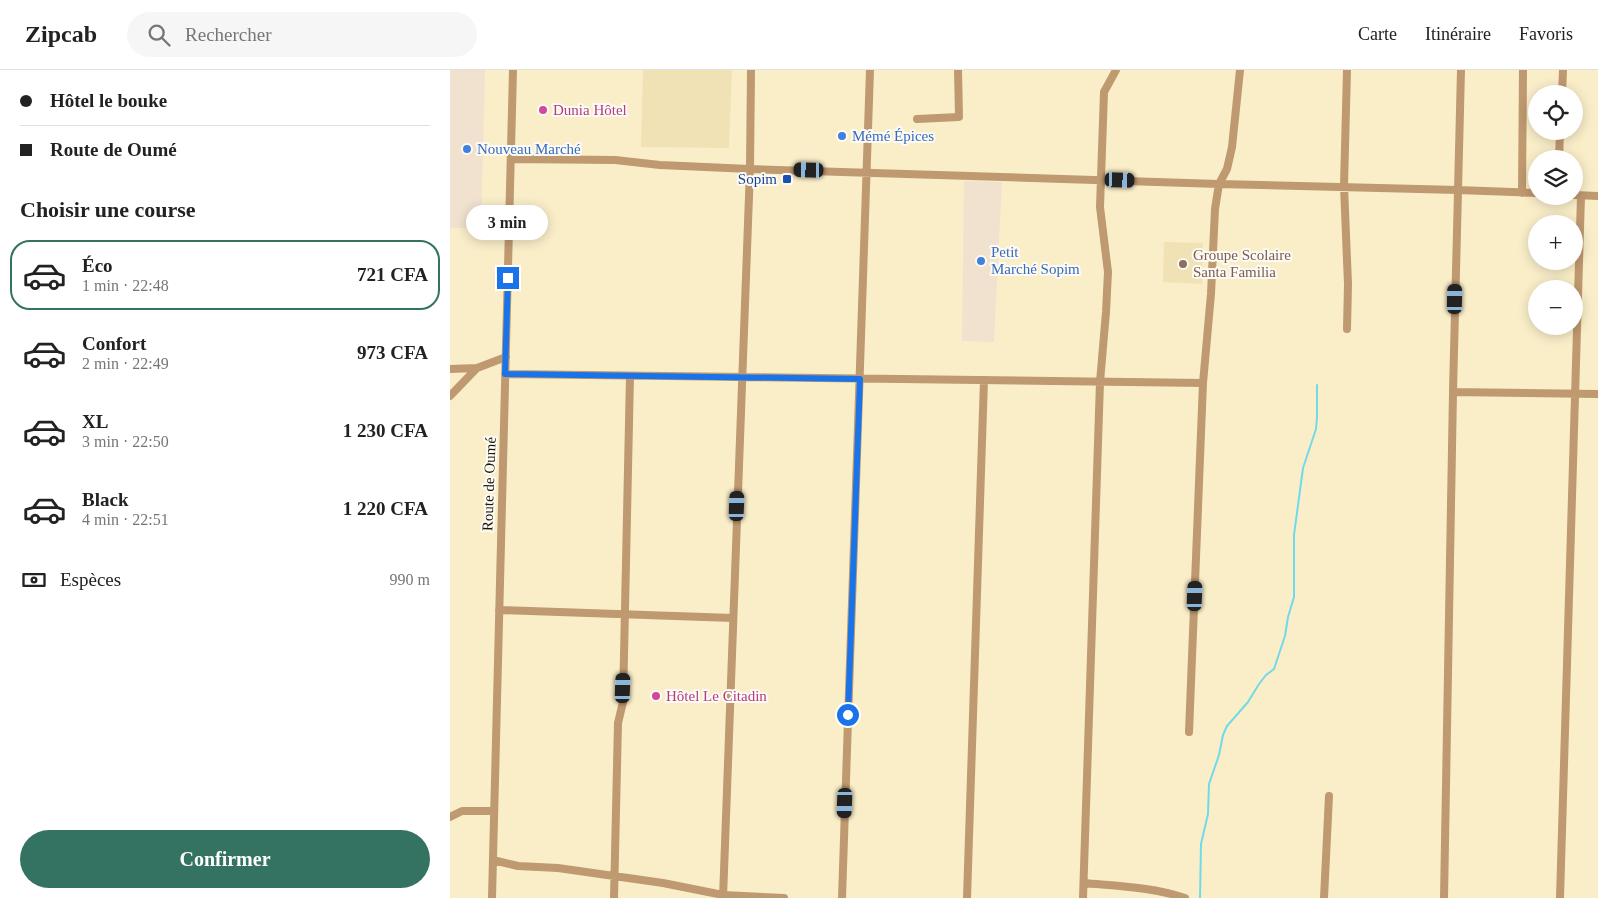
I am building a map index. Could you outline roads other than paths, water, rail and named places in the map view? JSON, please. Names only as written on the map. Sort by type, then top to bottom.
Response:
[{"type":"street","name":"Route de Oumé","points":[[492,898],[513,70]]},
{"type":"street","points":[[723,897],[750,169],[751,70]]},
{"type":"street","points":[[842,898],[870,70]]},
{"type":"street","points":[[917,119],[959,117],[958,70]]},
{"type":"street","points":[[1083,898],[1100,382],[1108,272],[1100,207],[1104,92],[1116,70]]},
{"type":"street","points":[[1190,732],[1203,383],[1211,294],[1215,209],[1219,184],[1227,169],[1232,147],[1240,70]]},
{"type":"street","points":[[1347,70],[1344,186],[1348,284],[1347,329]]},
{"type":"street","points":[[1444,898],[1453,392],[1462,70]]},
{"type":"street","points":[[1522,193],[1523,70]]},
{"type":"street","points":[[1562,70],[1562,85]]},
{"type":"street","points":[[511,159],[615,160],[660,165],[750,169],[1528,193]]},
{"type":"street","points":[[1583,196],[1598,196]]},
{"type":"street","points":[[1560,898],[1576,393],[1578,205]]},
{"type":"street","points":[[450,369],[477,368],[506,357]]},
{"type":"street","points":[[450,396],[477,368]]},
{"type":"street","points":[[505,374],[1203,383]]},
{"type":"street","points":[[614,898],[618,723],[623,702],[630,376]]},
{"type":"street","points":[[967,898],[984,380]]},
{"type":"street","points":[[1453,392],[1598,394]]},
{"type":"street","points":[[499,610],[733,618]]},
{"type":"street","points":[[1324,898],[1329,796]]},
{"type":"street","points":[[450,817],[462,811],[494,811]]},
{"type":"street","points":[[493,860],[518,866],[558,868],[663,883],[723,897],[784,898]]},
{"type":"street","points":[[1084,883],[1125,886],[1174,894],[1185,898]]},
{"type":"waterway","points":[[1200,898],[1201,844],[1208,814],[1209,784],[1219,755],[1223,735],[1227,726],[1248,702],[1259,684],[1274,669],[1285,636],[1294,597],[1294,535],[1303,468],[1316,429],[1317,385]]},
{"type":"place","name":"Dunia Hôtel","points":[[543,110]]},
{"type":"place","name":"Mémé Épices","points":[[842,136]]},
{"type":"place","name":"Nouveau Marché","points":[[467,149]]},
{"type":"place","name":"Sopim","points":[[787,179]]},
{"type":"place","name":"Petit Marché Sopim","points":[[981,261]]},
{"type":"place","name":"Groupe Scolaire Santa Familia","points":[[1183,264]]},
{"type":"place","name":"Hôtel Le Citadin","points":[[656,696]]}]
